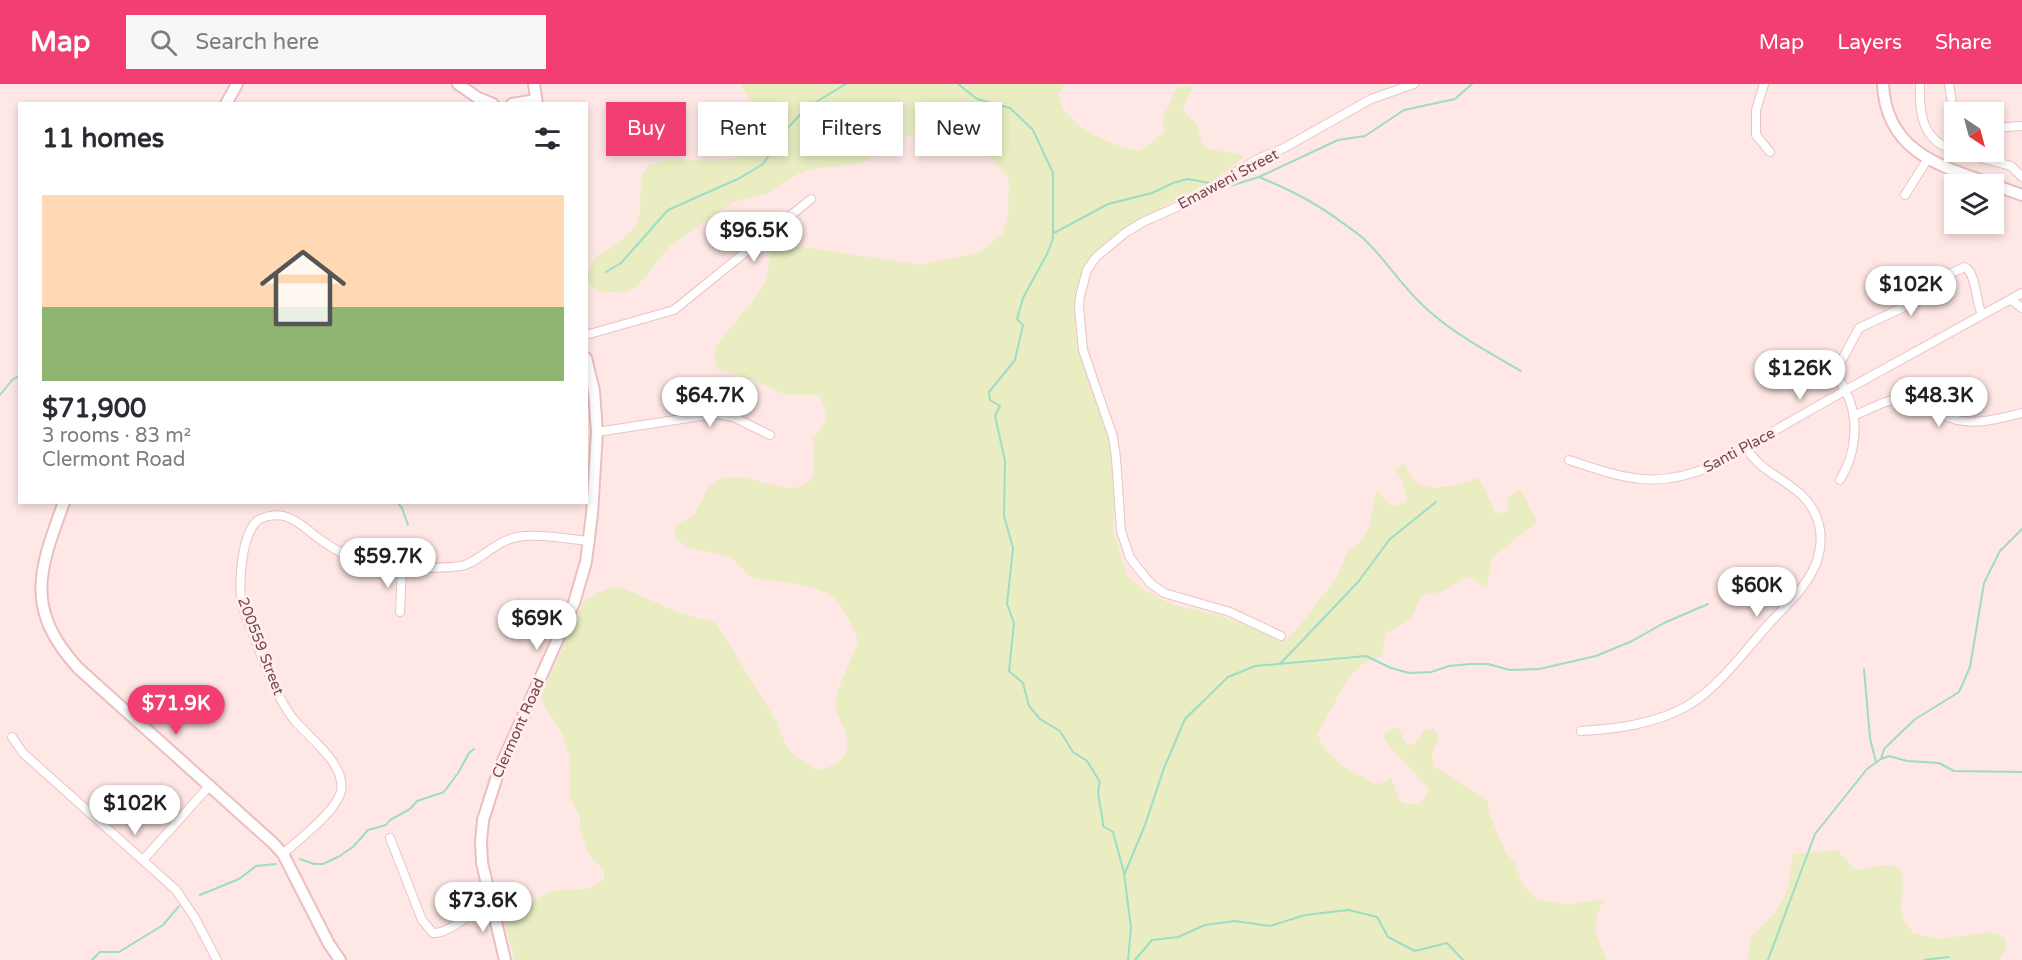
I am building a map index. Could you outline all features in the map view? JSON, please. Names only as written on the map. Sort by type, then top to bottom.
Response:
[{"type":"street","points":[[227,102],[237,84]]},
{"type":"street","points":[[458,84],[488,102]]},
{"type":"street","points":[[534,84],[537,102]]},
{"type":"street","name":"Emaweni Street","points":[[1281,636],[1230,612],[1164,593],[1150,583],[1130,558],[1120,531],[1113,437],[1083,350],[1080,296],[1088,270],[1096,257],[1125,233],[1143,222],[1214,190],[1227,178],[1260,158],[1284,148],[1371,99],[1414,84]]},
{"type":"street","points":[[1764,84],[1756,110],[1756,135],[1770,152]]},
{"type":"street","points":[[1884,84],[1887,105],[1898,131],[1908,144],[1927,160],[1961,174]]},
{"type":"street","points":[[1920,84],[1920,116],[1939,145],[1944,147]]},
{"type":"street","points":[[1949,84],[1952,102]]},
{"type":"street","points":[[2004,127],[2022,126]]},
{"type":"street","points":[[1905,195],[1927,160]]},
{"type":"street","points":[[1996,162],[2011,166],[2022,177]]},
{"type":"street","points":[[2004,189],[2022,195]]},
{"type":"street","points":[[588,335],[674,310],[811,199]]},
{"type":"street","points":[[1840,480],[1851,458],[1854,435],[1853,416],[1846,390],[1835,375],[1859,328],[1902,308],[1945,276],[1965,267],[1973,275],[1977,304],[1982,315]]},
{"type":"street","name":"Santi Place","points":[[1569,460],[1619,477],[1642,480],[1696,473],[2022,293]]},
{"type":"street","points":[[2011,300],[2022,308]]},
{"type":"street","name":"Clermont Road","points":[[505,960],[489,899],[481,853],[486,810],[499,770],[582,583],[590,541],[597,432],[594,391],[588,366]]},
{"type":"street","points":[[1853,416],[1896,399],[1908,399],[1949,418],[1969,423],[2022,413]]},
{"type":"street","points":[[597,432],[715,414],[733,417],[770,435]]},
{"type":"street","points":[[1581,731],[1624,728],[1687,706],[1714,684],[1792,598],[1810,574],[1817,560],[1820,529],[1810,506],[1794,487],[1761,465],[1746,447]]},
{"type":"street","points":[[63,504],[40,582],[43,606],[61,647],[78,668],[255,825],[283,854],[329,944],[340,960]]},
{"type":"street","name":"200559 Street","points":[[283,854],[333,807],[341,793],[341,778],[333,762],[285,706],[243,609],[239,592],[248,535],[253,525],[261,519],[277,515],[287,517],[331,547],[363,562],[379,566],[461,566],[504,541],[519,536],[590,541]]},
{"type":"street","points":[[400,612],[402,567]]},
{"type":"street","points":[[12,736],[23,753],[176,890],[186,903],[218,960]]},
{"type":"street","points":[[143,860],[210,785]]},
{"type":"street","points":[[390,838],[422,920],[433,933],[447,930],[489,899]]},
{"type":"green space","points":[[741,84],[1065,84],[1058,93],[1062,107],[1071,118],[1098,137],[1139,151],[1164,133],[1163,118],[1177,87],[1193,86],[1183,109],[1187,116],[1197,123],[1202,145],[1209,149],[1245,156],[1213,181],[1168,204],[1120,233],[1088,261],[1076,288],[1074,308],[1077,345],[1100,405],[1111,449],[1115,487],[1113,530],[1127,575],[1142,589],[1173,605],[1222,616],[1284,641],[1295,632],[1336,579],[1347,553],[1364,538],[1370,524],[1376,489],[1389,504],[1395,507],[1407,501],[1403,482],[1396,469],[1404,464],[1414,481],[1420,485],[1436,488],[1479,478],[1496,514],[1508,510],[1507,499],[1521,489],[1537,522],[1492,558],[1487,587],[1468,577],[1440,592],[1422,595],[1411,618],[1386,634],[1382,656],[1365,662],[1349,676],[1317,735],[1325,749],[1343,767],[1376,784],[1383,783],[1391,777],[1400,801],[1407,804],[1420,804],[1429,789],[1390,747],[1383,734],[1397,726],[1407,745],[1410,745],[1417,741],[1423,731],[1432,728],[1439,737],[1432,753],[1434,766],[1488,800],[1489,813],[1506,853],[1514,862],[1523,885],[1537,899],[1565,905],[1604,899],[1595,930],[1607,960],[515,960],[505,924],[546,894],[592,887],[604,879],[604,872],[588,852],[580,826],[580,816],[570,798],[569,755],[562,734],[540,697],[584,601],[604,590],[618,586],[680,613],[716,623],[777,722],[783,739],[791,751],[802,761],[818,770],[838,762],[846,753],[847,740],[837,712],[836,700],[858,642],[843,608],[827,593],[813,588],[753,577],[731,558],[692,548],[678,540],[675,533],[676,525],[694,515],[709,487],[721,478],[742,477],[781,487],[796,488],[811,480],[814,473],[813,440],[825,422],[825,407],[819,395],[786,395],[751,379],[718,369],[715,361],[716,346],[752,302],[766,280],[772,245],[776,243],[921,265],[980,252],[1003,233],[1008,217],[1009,180],[991,156],[1002,156],[1002,102],[915,102],[915,134],[903,137],[903,102],[800,102],[800,156],[874,156],[863,163],[808,170],[766,194],[733,202],[669,247],[642,281],[630,290],[622,293],[598,291],[589,285],[588,270],[596,257],[621,241],[636,225],[640,212],[641,177],[649,165],[672,159],[709,161],[741,156],[788,156],[788,102],[751,102]]},
{"type":"green space","points":[[1838,850],[1850,866],[1858,870],[1883,865],[1899,867],[1903,878],[1901,916],[1913,933],[1940,939],[1991,932],[2003,936],[2007,945],[2000,960],[1748,960],[1751,937],[1776,912],[1788,889],[1793,854]]},
{"type":"waterway","points":[[606,272],[621,263],[668,210],[740,178],[763,164],[786,130],[806,108],[846,84]]},
{"type":"waterway","points":[[958,84],[977,99],[1010,108],[1033,130],[1053,173],[1053,238],[1023,298],[1017,319],[1023,325],[1015,360],[989,392],[990,400],[1000,406],[995,416],[1005,461],[1004,516],[1013,548],[1007,604],[1014,623],[1009,671],[1023,683],[1029,706],[1040,719],[1060,731],[1073,752],[1087,761],[1100,782],[1098,792],[1103,826],[1113,832],[1124,873],[1131,928],[1128,960]]},
{"type":"waterway","points":[[1224,185],[1230,186],[1259,177],[1338,140],[1365,136],[1404,110],[1455,99],[1472,84]]},
{"type":"waterway","points":[[1259,177],[1305,198],[1358,234],[1376,251],[1412,295],[1439,320],[1521,371]]},
{"type":"waterway","points":[[1054,233],[1108,204],[1152,193],[1173,183],[1188,179],[1215,184]]},
{"type":"waterway","points":[[0,395],[18,376]]},
{"type":"waterway","points":[[1281,663],[1358,582],[1390,539],[1436,502]]},
{"type":"waterway","points":[[399,504],[408,525]]},
{"type":"waterway","points":[[1881,759],[1884,749],[1914,720],[1959,692],[1970,667],[1984,583],[2000,551],[2022,529]]},
{"type":"waterway","points":[[1125,873],[1185,719],[1228,677],[1255,666],[1366,656],[1391,668],[1409,673],[1431,672],[1449,666],[1470,664],[1488,664],[1510,670],[1539,669],[1596,656],[1708,604]]},
{"type":"waterway","points":[[1864,669],[1870,738],[1876,762]]},
{"type":"waterway","points":[[300,859],[314,864],[323,864],[353,847],[368,830],[386,825],[390,820],[410,809],[417,801],[444,792],[469,753],[474,749]]},
{"type":"waterway","points":[[1768,960],[1815,834],[1867,769],[1889,756],[1907,761],[1939,763],[1954,771],[2022,772]]},
{"type":"waterway","points":[[200,895],[239,879],[256,866],[276,864]]},
{"type":"waterway","points":[[92,960],[100,952],[119,952],[163,925],[179,906]]},
{"type":"waterway","points":[[1135,960],[1152,940],[1178,937],[1205,925],[1235,921],[1270,926],[1305,915],[1349,910],[1377,917],[1388,937],[1415,951],[1447,943],[1463,960]]},
{"type":"waterway","points":[[1924,960],[1949,957]]}]
